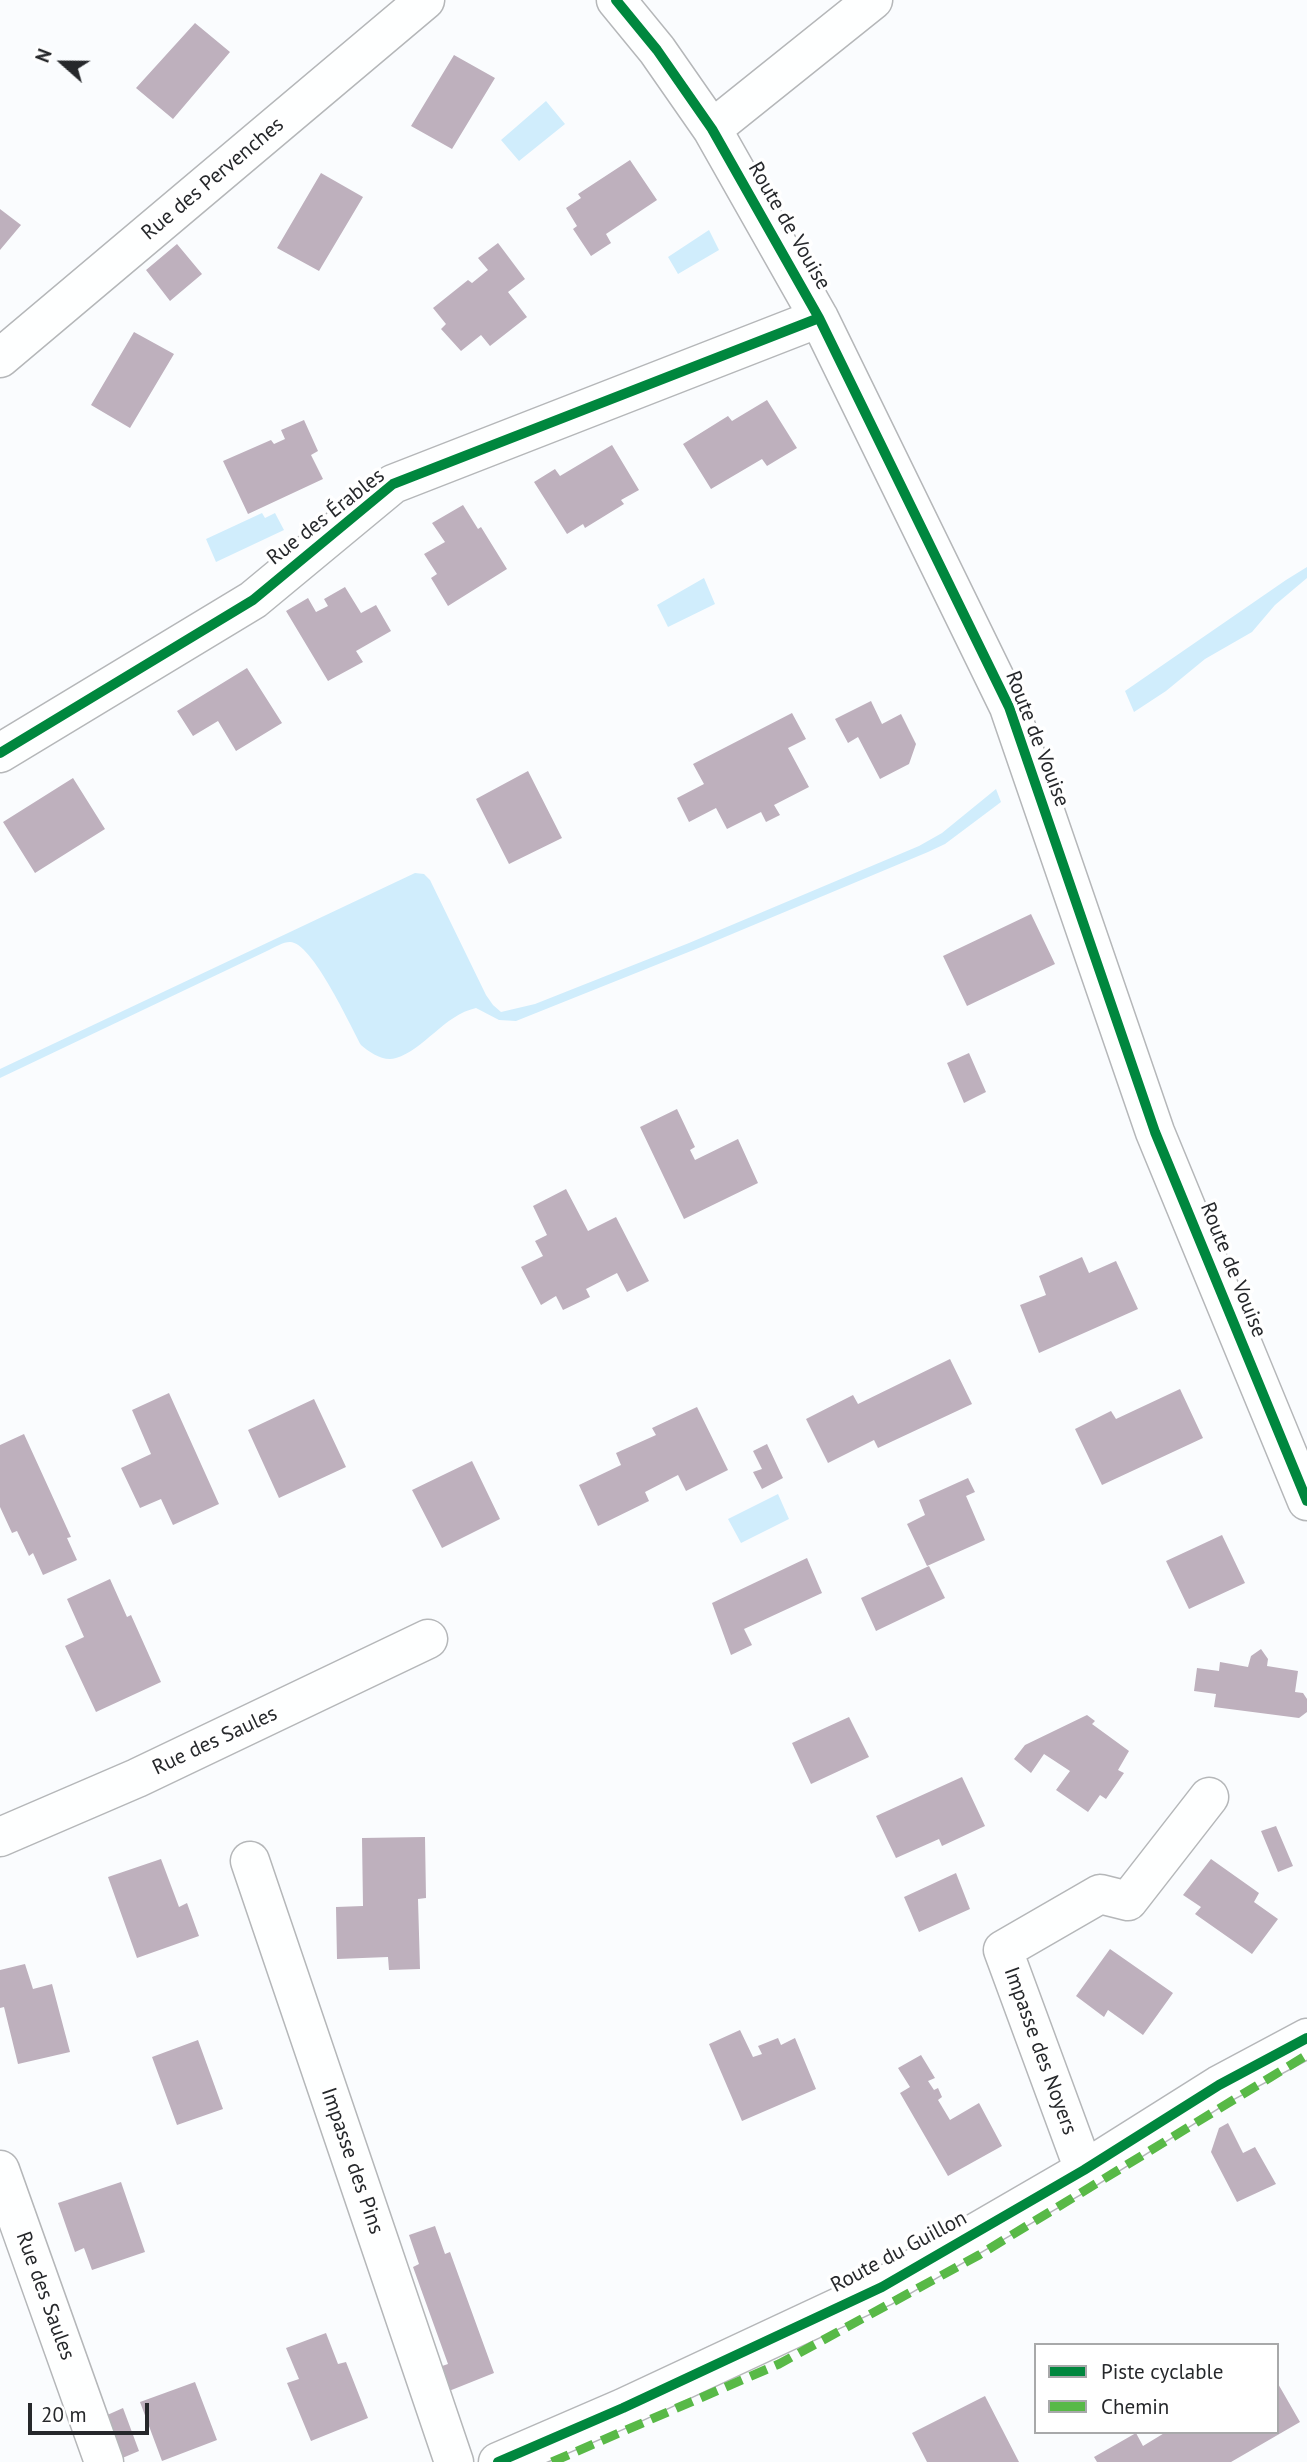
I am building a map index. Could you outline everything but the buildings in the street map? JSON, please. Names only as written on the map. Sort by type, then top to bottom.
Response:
[{"type":"street","name":"Rue des Pervenches","points":[[0,358],[425,0]]},
{"type":"street","name":"Route de Vouise","points":[[616,0],[657,50],[712,129],[820,318],[1009,707],[1155,1132],[1307,1501]]},
{"type":"street","points":[[712,129],[873,0]]},
{"type":"street","name":"Rue des Érables","points":[[0,753],[253,600],[393,485],[820,318]]},
{"type":"street","name":"Rue des Saules","points":[[0,1837],[137,1778],[428,1639]]},
{"type":"street","name":"Impasse des Noyers","points":[[1084,2171],[1003,1950],[1100,1894],[1128,1901],[1209,1797]]},
{"type":"street","name":"Impasse des Pins","points":[[250,1861],[454,2462]]},
{"type":"street","name":"Route du Guillon","points":[[498,2462],[623,2408],[882,2287],[1084,2171],[1219,2084],[1305,2040]]},
{"type":"street","name":"Rue des Saules","points":[[0,2170],[104,2462]]},
{"type":"water","points":[[546,101],[565,124],[519,161],[501,140]]},
{"type":"water","points":[[709,230],[719,250],[678,274],[668,257]]},
{"type":"water","points":[[262,513],[265,518],[275,513],[284,530],[216,562],[206,539]]},
{"type":"water","points":[[1307,567],[1307,578],[1275,605],[1252,632],[1205,659],[1166,691],[1134,712],[1125,691]]},
{"type":"water","points":[[704,578],[715,604],[668,627],[657,605]]},
{"type":"water","points":[[996,789],[1001,802],[945,844],[928,852],[516,1021],[499,1020],[476,1008],[465,1012],[416,1048],[396,1058],[382,1058],[361,1045],[319,969],[309,955],[290,942],[0,1078],[0,1069],[415,873],[424,874],[430,880],[486,995],[501,1012],[535,1004],[689,943],[919,846],[942,833]]},
{"type":"water","points":[[778,1494],[789,1519],[741,1543],[728,1519]]},
{"type":"marked path","points":[[552,2462],[779,2364],[979,2255],[1307,2055]]},
{"type":"cycle path","points":[[616,0],[657,50],[712,129],[819,318],[1009,707],[1155,1132],[1307,1501]]},
{"type":"cycle path","points":[[0,753],[253,600],[393,484],[819,318]]},
{"type":"cycle path","points":[[498,2462],[623,2408],[882,2287],[1084,2170],[1219,2085],[1307,2038]]}]
